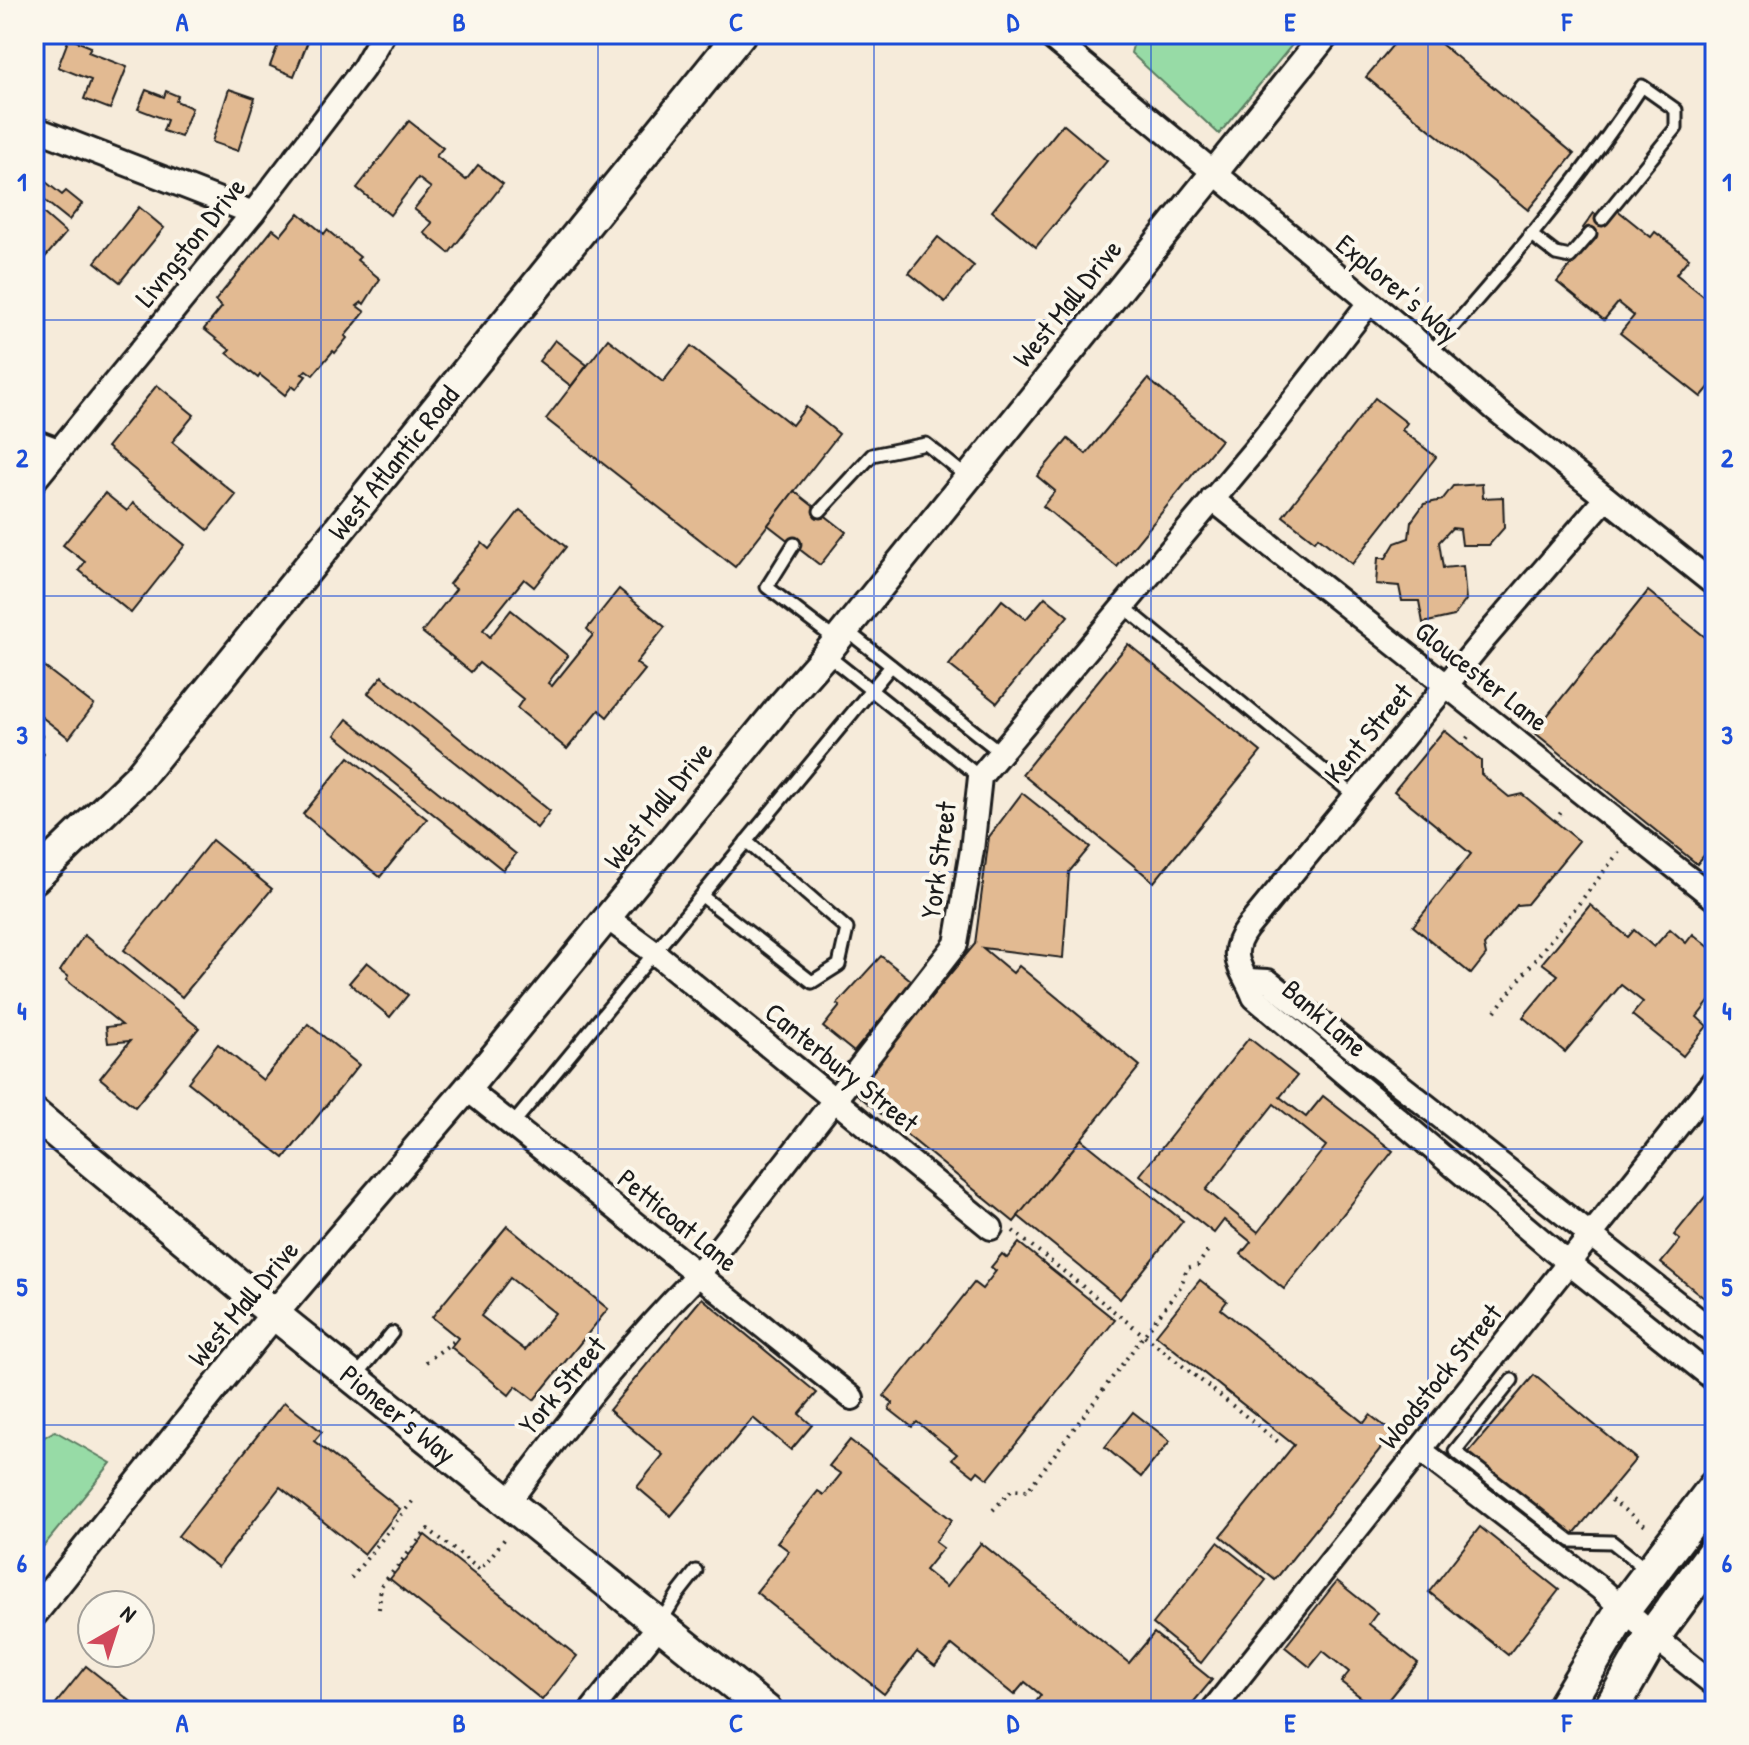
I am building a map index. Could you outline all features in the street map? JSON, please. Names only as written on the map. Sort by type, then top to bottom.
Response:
[{"type":"main road","name":"West Atlantic Road","points":[[34,878],[138,778],[740,34]]},
{"type":"main road","name":"Pioneer's Way","points":[[34,1114],[274,1314],[767,1711]]},
{"type":"main road","points":[[1562,1711],[1624,1608],[1715,1488]]},
{"type":"main road","points":[[1610,1711],[1653,1636],[1715,1552]]},
{"type":"street","name":"Livngston Drive","points":[[34,481],[253,213],[363,69],[383,34]]},
{"type":"street","name":"Explorer's Way","points":[[1047,34],[1496,410],[1715,585]]},
{"type":"street","name":"West Mall Drive","points":[[34,1613],[274,1314],[467,1089],[836,641],[1326,34]]},
{"type":"street","points":[[34,128],[253,213]]},
{"type":"street","name":"York Street","points":[[516,1509],[544,1453],[664,1309],[698,1275],[956,944],[972,850],[980,777],[1257,447],[1369,303]]},
{"type":"street","points":[[34,441],[58,450]]},
{"type":"street","name":"Kent Street","points":[[1248,980],[1237,959],[1239,938],[1445,686],[1606,498]]},
{"type":"street","name":"Gloucester Lane","points":[[1212,499],[1715,899]]},
{"type":"street","name":"Canterbury Street","points":[[606,917],[655,953],[991,1228]]},
{"type":"street","name":"Bank Lane","points":[[1715,1333],[1268,981],[1248,980],[1254,997],[1569,1263],[1715,1380]]},
{"type":"street","name":"Woodstock Street","points":[[1212,1711],[1715,1079]]},
{"type":"street","name":"Petticoat Lane","points":[[467,1089],[852,1398]]},
{"type":"street","points":[[1420,1450],[1624,1608],[1653,1636],[1715,1685]]},
{"type":"street","points":[[591,1711],[660,1624]]},
{"type":"lane","points":[[1430,353],[1482,294],[1612,132],[1642,86],[1676,110],[1676,128],[1602,219]]},
{"type":"lane","points":[[1530,234],[1556,254],[1570,257],[1590,234]]},
{"type":"lane","points":[[820,511],[872,455],[926,444],[967,478]]},
{"type":"lane","points":[[794,544],[767,587],[836,641],[891,666],[1000,752]]},
{"type":"lane","points":[[1122,605],[1355,796]]},
{"type":"lane","points":[[836,641],[872,691],[980,777]]},
{"type":"lane","points":[[512,1125],[891,666]]},
{"type":"lane","points":[[702,896],[812,982],[839,965],[847,929],[746,841]]},
{"type":"lane","points":[[354,1378],[392,1333]]},
{"type":"lane","points":[[1512,1380],[1455,1451],[1571,1541],[1612,1542],[1650,1573]]},
{"type":"lane","points":[[660,1624],[696,1571]]},
{"type":"path","points":[[1495,1011],[1634,834]]},
{"type":"path","points":[[991,1228],[1014,1231],[1282,1445]]},
{"type":"path","points":[[993,1510],[1012,1490],[1027,1491],[1181,1286],[1187,1268],[1198,1265],[1209,1249]]},
{"type":"path","points":[[426,1362],[458,1338]]},
{"type":"path","points":[[1605,1495],[1650,1530]]},
{"type":"path","points":[[351,1578],[415,1498]]},
{"type":"path","points":[[379,1609],[381,1586],[428,1529],[480,1570],[516,1509]]},
{"type":"green space","points":[[1136,34],[1301,34],[1219,134],[1131,53]]},
{"type":"green space","points":[[55,1431],[111,1463],[34,1558],[34,1443]]},
{"type":"building","points":[[282,34],[311,34],[294,76],[270,66]]},
{"type":"building","points":[[1402,34],[1429,34],[1574,154],[1528,210],[1366,77]]},
{"type":"building","points":[[69,38],[91,47],[88,52],[127,67],[110,109],[84,99],[91,80],[58,67]]},
{"type":"building","points":[[229,89],[255,98],[238,151],[212,142]]},
{"type":"building","points":[[146,90],[164,97],[166,91],[178,96],[176,101],[192,108],[181,137],[163,131],[167,120],[138,109]]},
{"type":"building","points":[[409,121],[443,148],[436,156],[466,180],[478,165],[503,184],[449,253],[424,233],[432,223],[414,209],[431,188],[418,178],[390,215],[357,188]]},
{"type":"building","points":[[1063,124],[1107,161],[1036,247],[992,211]]},
{"type":"building","points":[[41,178],[62,195],[66,191],[82,204],[69,220],[34,192]]},
{"type":"building","points":[[139,207],[164,228],[120,282],[95,262]]},
{"type":"building","points":[[1616,209],[1651,237],[1655,232],[1689,258],[1676,274],[1715,305],[1715,380],[1701,397],[1620,333],[1634,316],[1618,303],[1604,320],[1557,282],[1594,237],[1583,228],[1594,213],[1606,222]]},
{"type":"building","points":[[43,213],[66,233],[36,268],[34,223]]},
{"type":"building","points":[[299,213],[324,234],[327,230],[360,257],[357,260],[380,279],[364,304],[362,302],[357,306],[365,312],[335,353],[333,351],[313,375],[306,370],[302,374],[306,376],[296,389],[292,386],[285,395],[227,353],[230,350],[204,329],[222,307],[215,301],[273,229],[281,235]]},
{"type":"building","points":[[938,237],[974,266],[945,302],[909,273]]},
{"type":"building","points":[[608,339],[663,382],[691,346],[792,425],[806,407],[839,434],[735,567],[546,419]]},
{"type":"building","points":[[555,340],[587,365],[571,386],[539,361]]},
{"type":"building","points":[[1148,379],[1221,440],[1117,567],[1043,506],[1055,491],[1037,476],[1068,439],[1086,454]]},
{"type":"building","points":[[157,385],[194,415],[172,442],[236,495],[208,530],[107,447]]},
{"type":"building","points":[[1375,398],[1407,423],[1402,430],[1436,457],[1352,564],[1318,537],[1315,541],[1283,516]]},
{"type":"building","points":[[1482,484],[1483,498],[1503,497],[1504,528],[1489,545],[1462,545],[1460,529],[1452,528],[1439,542],[1443,568],[1463,566],[1466,600],[1454,616],[1423,623],[1419,601],[1402,601],[1399,586],[1376,584],[1378,558],[1386,558],[1395,543],[1409,538],[1411,522],[1424,504],[1442,500],[1453,486]]},
{"type":"building","points":[[794,491],[846,532],[820,565],[768,525]]},
{"type":"building","points":[[105,493],[127,511],[133,503],[185,545],[131,613],[79,570],[85,562],[63,545]]},
{"type":"building","points":[[520,510],[566,547],[534,587],[524,579],[483,630],[490,637],[511,610],[568,656],[548,683],[552,686],[593,635],[587,629],[619,589],[665,627],[636,663],[645,670],[607,717],[599,710],[567,749],[517,708],[523,699],[479,663],[471,672],[422,632],[456,589],[449,584],[482,543],[489,549]]},
{"type":"building","points":[[1648,591],[1715,645],[1715,842],[1697,864],[1534,732]]},
{"type":"building","points":[[1045,597],[1068,616],[997,703],[949,665],[1002,600],[1026,619]]},
{"type":"building","points":[[1128,644],[1261,752],[1154,882],[1022,774]]},
{"type":"building","points":[[34,659],[94,705],[69,738],[34,711]]},
{"type":"building","points":[[382,676],[550,811],[537,828],[368,693]]},
{"type":"building","points":[[347,719],[516,854],[503,870],[335,735]]},
{"type":"building","points":[[34,729],[43,736],[35,746],[44,754],[34,767]]},
{"type":"building","points":[[1444,730],[1481,761],[1481,774],[1509,797],[1522,794],[1579,841],[1527,904],[1517,905],[1484,945],[1486,955],[1471,974],[1413,926],[1471,854],[1394,791]]},
{"type":"building","points":[[349,757],[427,819],[380,877],[303,814]]},
{"type":"building","points":[[1022,793],[1090,847],[1069,872],[1063,958],[983,948],[1013,973],[1019,966],[1140,1066],[1014,1222],[853,1091],[975,944],[989,837]]},
{"type":"building","points":[[212,840],[272,889],[182,997],[124,950]]},
{"type":"building","points":[[1590,905],[1628,937],[1634,930],[1654,947],[1670,929],[1686,943],[1693,934],[1715,952],[1712,964],[1715,966],[1715,994],[1697,1017],[1707,1026],[1683,1056],[1632,1015],[1643,1002],[1621,985],[1565,1052],[1523,1017],[1558,975],[1542,963]]},
{"type":"building","points":[[84,935],[199,1028],[135,1107],[100,1078],[130,1041],[108,1043],[106,1027],[122,1025],[66,980],[68,977],[60,971]]},
{"type":"building","points":[[881,956],[912,981],[854,1052],[823,1027],[840,1006],[837,1004]]},
{"type":"building","points":[[367,962],[408,995],[390,1017],[349,983]]},
{"type":"building","points":[[308,1024],[359,1065],[284,1158],[188,1082],[218,1044],[263,1080]]},
{"type":"building","points":[[1249,1038],[1297,1076],[1280,1097],[1306,1117],[1323,1096],[1393,1151],[1284,1289],[1241,1254],[1251,1242],[1224,1220],[1214,1233],[1140,1175]],"holes":[[[1274,1104],[1326,1146],[1258,1232],[1206,1190]]]},
{"type":"building","points":[[1081,1139],[1183,1221],[1120,1299],[1018,1216]]},
{"type":"building","points":[[1708,1193],[1715,1199],[1715,1307],[1661,1263],[1680,1240],[1674,1235]]},
{"type":"building","points":[[507,1226],[608,1309],[534,1400],[516,1386],[509,1395],[451,1347],[458,1338],[432,1317]],"holes":[[[510,1278],[555,1313],[525,1350],[481,1316]]]},
{"type":"building","points":[[1019,1243],[1115,1320],[988,1479],[978,1471],[974,1476],[952,1459],[957,1454],[917,1422],[912,1427],[889,1409],[893,1403],[884,1396],[974,1283],[982,1289],[996,1271],[991,1267],[1002,1254],[1007,1258]]},
{"type":"building","points":[[1200,1280],[1227,1301],[1221,1309],[1364,1423],[1370,1415],[1393,1433],[1275,1580],[1221,1536],[1294,1445],[1156,1335]]},
{"type":"building","points":[[702,1298],[817,1393],[799,1414],[812,1425],[791,1450],[753,1418],[671,1516],[637,1487],[663,1455],[609,1410]]},
{"type":"building","points":[[1534,1375],[1636,1459],[1572,1536],[1468,1453]]},
{"type":"building","points":[[284,1402],[322,1432],[314,1441],[400,1509],[364,1554],[280,1487],[218,1567],[178,1536]]},
{"type":"building","points":[[1133,1412],[1170,1441],[1141,1477],[1105,1447]]},
{"type":"building","points":[[850,1440],[952,1520],[935,1542],[943,1548],[925,1570],[946,1587],[981,1543],[1129,1663],[1154,1633],[1212,1680],[1186,1711],[1037,1711],[1032,1707],[1041,1695],[1025,1682],[1014,1695],[952,1645],[935,1666],[917,1652],[884,1694],[756,1592],[789,1551],[777,1542],[818,1491],[824,1495],[841,1474],[829,1466]]},
{"type":"building","points":[[1480,1527],[1559,1590],[1508,1655],[1429,1592]]},
{"type":"building","points":[[425,1535],[577,1656],[542,1700],[390,1579]]},
{"type":"building","points":[[1218,1542],[1266,1580],[1201,1663],[1153,1624]]},
{"type":"building","points":[[1337,1581],[1377,1613],[1369,1624],[1418,1663],[1379,1711],[1341,1682],[1349,1672],[1323,1651],[1310,1667],[1285,1647]]},
{"type":"building","points":[[84,1669],[90,1669],[143,1711],[95,1711],[87,1704],[81,1711],[50,1711]]}]
